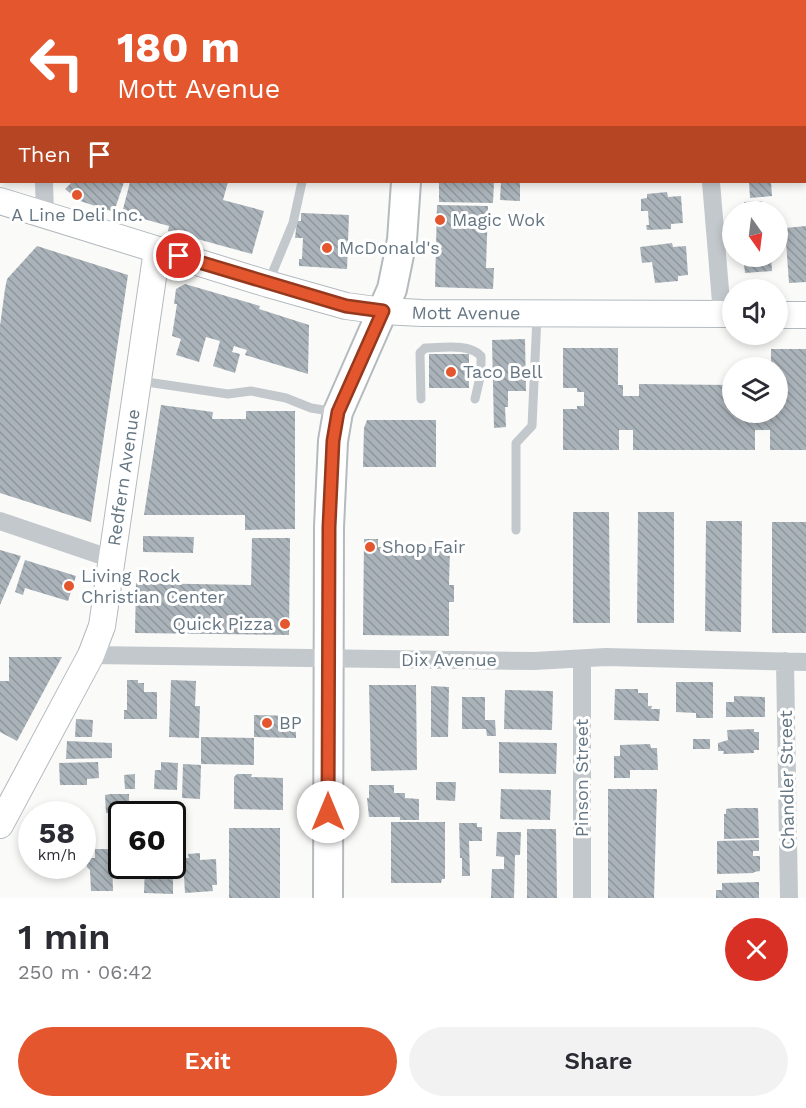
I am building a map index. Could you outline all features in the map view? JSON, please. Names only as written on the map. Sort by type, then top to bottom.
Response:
[{"type":"main road","points":[[328,898],[330,485],[333,441],[338,412],[392,289],[402,240],[406,183]]},
{"type":"street","points":[[44,183],[45,214]]},
{"type":"street","points":[[711,183],[723,279]]},
{"type":"street","name":"Mott Avenue","points":[[0,201],[346,306],[383,311],[722,314]]},
{"type":"street","name":"Redfern Avenue","points":[[0,825],[91,655],[102,626],[157,250]]},
{"type":"street","points":[[788,315],[806,315]]},
{"type":"street","points":[[0,521],[112,559]]},
{"type":"street","name":"Dix Avenue","points":[[91,655],[534,661],[582,658],[806,662]]},
{"type":"street","name":"Pinson Street","points":[[582,658],[582,898]]},
{"type":"street","name":"Chandler Street","points":[[784,661],[789,898]]},
{"type":"lane","points":[[268,284],[293,223],[302,183]]},
{"type":"lane","points":[[516,530],[516,443],[532,426],[537,313]]},
{"type":"lane","points":[[421,399],[420,353],[425,348],[470,348],[481,356],[481,373],[475,399]]},
{"type":"lane","points":[[138,380],[228,394],[251,392],[286,398],[311,408],[338,412]]},
{"type":"building","points":[[71,183],[124,183],[114,212],[80,201],[65,189]]},
{"type":"building","points":[[130,183],[228,183],[223,200],[264,211],[252,254],[168,231],[169,226],[122,213]]},
{"type":"building","points":[[439,183],[494,183],[493,203],[439,202]]},
{"type":"building","points":[[501,183],[520,183],[520,201],[500,200]]},
{"type":"building","points":[[749,183],[771,183],[772,196],[750,198]]},
{"type":"building","points":[[667,192],[668,197],[681,196],[683,223],[671,224],[671,229],[647,230],[648,211],[641,211],[641,199],[647,198],[647,194]]},
{"type":"building","points":[[437,205],[488,206],[486,268],[494,268],[493,289],[435,287]]},
{"type":"building","points":[[301,213],[349,215],[347,269],[299,266],[299,259],[302,259],[303,238],[295,238],[297,221],[301,221]]},
{"type":"building","points":[[806,226],[806,282],[789,283],[788,228]]},
{"type":"building","points":[[672,243],[673,247],[686,246],[688,275],[678,276],[678,281],[655,283],[652,262],[642,263],[640,247]]},
{"type":"building","points":[[37,246],[128,275],[91,522],[0,493],[0,326],[5,289],[7,279]]},
{"type":"building","points":[[744,267],[772,267],[772,271],[745,273]]},
{"type":"building","points":[[185,284],[260,306],[259,309],[309,325],[308,374],[245,355],[247,350],[234,346],[232,352],[240,354],[235,373],[213,366],[220,341],[206,337],[199,362],[176,355],[181,339],[172,336],[177,304],[174,304],[176,289]]},
{"type":"building","points":[[525,339],[526,391],[508,391],[508,407],[505,407],[506,427],[494,428],[492,340]]},
{"type":"building","points":[[563,348],[618,348],[618,385],[623,385],[623,396],[639,396],[639,384],[722,385],[722,423],[788,423],[788,357],[771,357],[771,349],[806,349],[806,450],[770,450],[770,430],[755,430],[755,450],[633,450],[633,430],[619,430],[619,450],[563,450],[563,409],[577,409],[577,406],[584,406],[584,392],[577,392],[577,388],[563,388]]},
{"type":"building","points":[[429,354],[469,354],[469,388],[429,388]]},
{"type":"building","points":[[161,405],[213,412],[212,419],[246,419],[246,411],[295,411],[295,529],[245,530],[245,515],[144,515]]},
{"type":"building","points":[[367,420],[436,420],[436,467],[363,467],[364,428]]},
{"type":"building","points":[[573,512],[609,512],[610,623],[573,623]]},
{"type":"building","points":[[638,512],[674,512],[674,623],[637,623]]},
{"type":"building","points":[[706,521],[742,521],[741,632],[705,631]]},
{"type":"building","points":[[772,522],[806,522],[806,633],[772,633]]},
{"type":"building","points":[[143,536],[194,537],[193,553],[143,552]]},
{"type":"building","points":[[252,538],[290,538],[289,635],[135,633],[136,583],[251,585]]},
{"type":"building","points":[[364,539],[378,539],[378,547],[450,547],[449,585],[454,585],[454,602],[449,602],[449,636],[363,635]]},
{"type":"building","points":[[0,550],[21,556],[0,605]]},
{"type":"building","points":[[25,560],[76,576],[68,601],[25,588],[23,595],[15,592]]},
{"type":"building","points":[[9,657],[62,657],[17,741],[0,732],[0,681],[9,681]]},
{"type":"building","points":[[127,680],[138,680],[138,683],[144,683],[144,692],[157,692],[157,719],[124,719],[124,710],[127,710]]},
{"type":"building","points":[[171,680],[196,681],[195,706],[200,706],[199,738],[169,737]]},
{"type":"building","points":[[676,682],[713,682],[713,718],[696,718],[696,713],[676,712]]},
{"type":"building","points":[[369,685],[416,685],[417,770],[371,771]]},
{"type":"building","points":[[431,686],[449,687],[448,737],[431,737]]},
{"type":"building","points":[[615,689],[638,689],[638,693],[648,693],[648,706],[652,706],[651,709],[660,709],[659,721],[614,720]]},
{"type":"building","points":[[505,690],[553,691],[552,730],[504,729]]},
{"type":"building","points":[[734,696],[765,697],[765,717],[726,717],[726,702],[734,702]]},
{"type":"building","points":[[462,697],[485,697],[485,720],[495,720],[496,736],[487,736],[486,729],[462,729]]},
{"type":"building","points":[[254,715],[296,716],[296,738],[254,737]]},
{"type":"building","points":[[76,719],[93,720],[92,737],[75,737]]},
{"type":"building","points":[[754,729],[754,732],[759,732],[759,750],[754,750],[754,753],[723,754],[724,751],[718,751],[718,743],[728,740],[727,730]]},
{"type":"building","points":[[201,737],[254,738],[254,765],[201,764]]},
{"type":"building","points":[[693,739],[710,739],[710,749],[693,749]]},
{"type":"building","points":[[67,741],[112,743],[112,758],[66,759]]},
{"type":"building","points":[[499,742],[557,743],[556,774],[499,773]]},
{"type":"building","points":[[650,744],[651,748],[657,748],[658,770],[630,770],[630,778],[614,778],[614,756],[620,756],[620,745]]},
{"type":"building","points":[[98,762],[99,778],[87,779],[87,785],[60,785],[59,763]]},
{"type":"building","points":[[161,762],[178,763],[177,790],[154,789],[155,770],[161,770]]},
{"type":"building","points":[[183,764],[201,765],[200,799],[182,798]]},
{"type":"building","points":[[135,774],[135,789],[125,789],[124,775]]},
{"type":"building","points":[[237,774],[283,778],[283,810],[234,809],[234,777]]},
{"type":"building","points":[[436,782],[456,782],[455,801],[436,800]]},
{"type":"building","points":[[369,785],[394,785],[394,793],[405,793],[405,798],[419,799],[419,820],[400,820],[400,817],[369,817],[367,798],[369,798]]},
{"type":"building","points":[[501,789],[551,790],[550,820],[500,819]]},
{"type":"building","points":[[608,789],[657,789],[654,898],[608,898]]},
{"type":"building","points":[[129,794],[129,801],[108,801],[108,813],[106,813],[105,795]]},
{"type":"building","points":[[758,808],[759,838],[724,839],[724,814],[726,814],[726,809]]},
{"type":"building","points":[[391,822],[445,822],[445,879],[442,879],[441,883],[391,883]]},
{"type":"building","points":[[459,823],[477,823],[477,827],[482,827],[482,841],[469,841],[470,876],[462,876]]},
{"type":"building","points":[[229,828],[280,828],[280,898],[229,898]]},
{"type":"building","points":[[527,829],[556,829],[557,898],[527,898]]},
{"type":"building","points":[[497,832],[521,832],[520,855],[515,855],[514,898],[491,898],[492,869],[504,869],[504,857],[496,856]]},
{"type":"building","points":[[759,840],[759,851],[753,851],[753,856],[760,856],[760,871],[717,874],[717,841]]},
{"type":"building","points":[[96,849],[108,849],[108,879],[113,879],[113,891],[91,891],[90,879],[96,879]]},
{"type":"building","points":[[200,853],[200,860],[216,859],[217,885],[212,885],[213,891],[185,893],[184,879],[188,854]]},
{"type":"building","points":[[145,879],[173,879],[173,894],[144,893]]},
{"type":"building","points":[[759,882],[759,898],[716,898],[716,890],[722,890],[722,883]]},
{"type":"place","name":"A Line Deli Inc.","points":[[77,195]]},
{"type":"place","name":"Magic Wok","points":[[440,220]]},
{"type":"place","name":"McDonald's","points":[[327,248]]},
{"type":"place","name":"Taco Bell","points":[[451,372]]},
{"type":"place","name":"Shop Fair","points":[[370,547]]},
{"type":"place","name":"Living Rock Christian Center","points":[[69,586]]},
{"type":"place","name":"Quick Pizza","points":[[285,624]]},
{"type":"place","name":"BP","points":[[267,723]]},
{"type":"route","points":[[179,256],[346,306],[383,311],[338,412],[333,441],[329,527],[328,812]]}]
